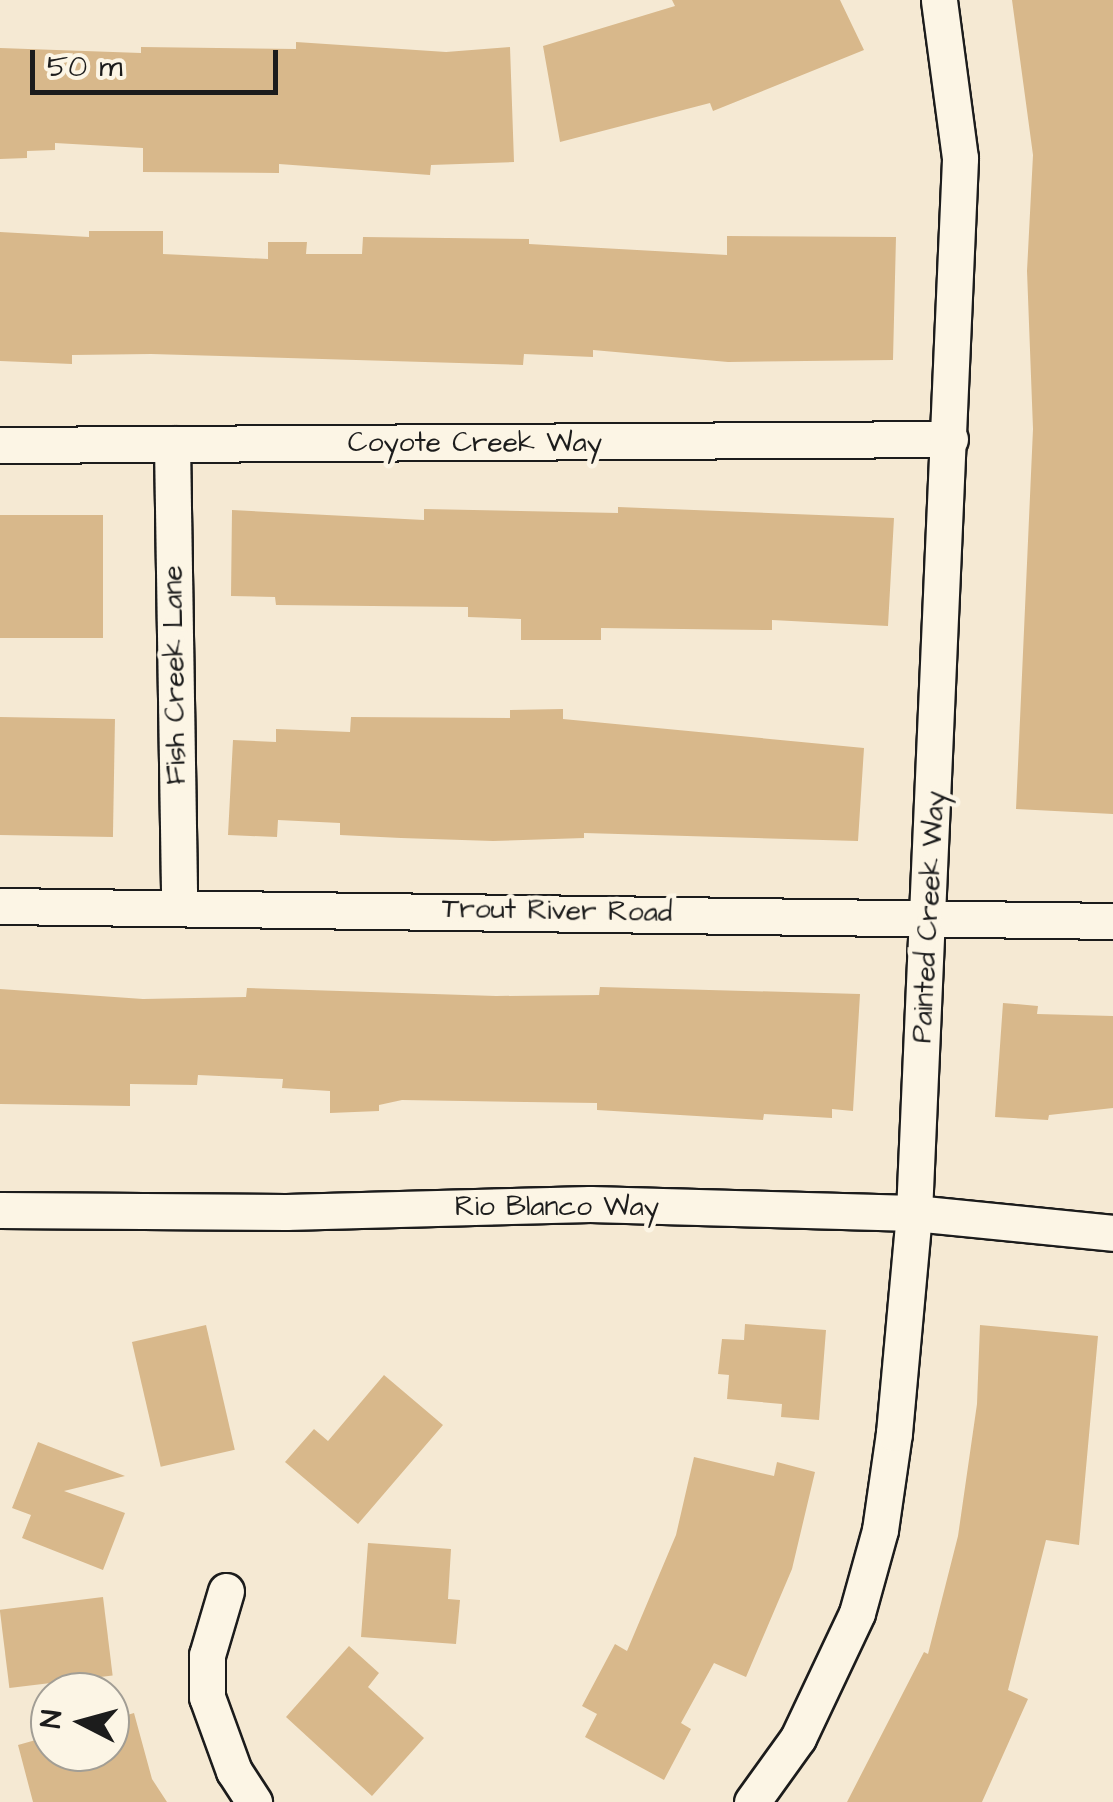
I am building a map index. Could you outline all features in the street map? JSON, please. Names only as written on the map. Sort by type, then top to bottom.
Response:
[{"type":"street","name":"Painted Creek Way","points":[[752,1802],[826,1688],[880,1530],[914,1214],[960,158],[939,0]]},
{"type":"street","name":"Coyote Creek Way","points":[[0,444],[950,439]]},
{"type":"street","name":"Fish Creek Lane","points":[[172,444],[178,906]]},
{"type":"street","name":"Trout River Road","points":[[0,906],[1113,922]]},
{"type":"street","name":"Rio Blanco Way","points":[[0,1210],[590,1204],[914,1214],[1113,1233]]},
{"type":"street","points":[[226,1591],[207,1655],[208,1697],[234,1772],[254,1802]]},
{"type":"building","points":[[672,0],[840,0],[864,50],[713,111],[710,103],[560,142],[543,46],[675,6]]},
{"type":"building","points":[[1012,0],[1113,0],[1113,814],[1016,809],[1033,429],[1027,271],[1033,155]]},
{"type":"building","points":[[296,42],[446,52],[510,47],[514,162],[431,165],[430,175],[279,164],[279,173],[143,172],[143,148],[55,143],[55,150],[27,151],[27,158],[0,159],[0,48],[141,53],[141,47],[296,49]]},
{"type":"building","points":[[89,231],[163,231],[163,254],[268,259],[268,242],[307,242],[306,254],[362,254],[363,237],[529,239],[529,244],[727,255],[727,236],[896,237],[893,360],[728,362],[593,350],[593,357],[524,354],[523,365],[151,354],[72,355],[72,364],[0,361],[0,232],[89,237]]},
{"type":"building","points":[[618,507],[894,518],[888,626],[772,620],[772,630],[601,628],[601,640],[521,640],[521,619],[468,617],[468,607],[276,605],[275,597],[231,596],[232,510],[424,520],[424,509],[618,513]]},
{"type":"building","points":[[0,515],[103,515],[103,638],[0,638]]},
{"type":"building","points":[[563,709],[563,719],[864,748],[858,841],[584,833],[584,838],[493,841],[401,838],[340,835],[340,823],[278,820],[277,837],[228,835],[233,740],[276,742],[276,729],[350,732],[351,717],[510,718],[510,710]]},
{"type":"building","points":[[0,717],[115,719],[113,837],[0,835]]},
{"type":"building","points":[[600,987],[860,994],[853,1111],[832,1109],[832,1118],[764,1114],[763,1120],[597,1110],[597,1103],[402,1100],[379,1105],[379,1111],[330,1113],[330,1091],[282,1088],[283,1079],[198,1075],[197,1085],[130,1084],[130,1106],[0,1104],[0,989],[143,999],[246,997],[247,988],[496,996],[599,995]]},
{"type":"building","points":[[1003,1003],[1038,1006],[1037,1014],[1113,1016],[1113,1108],[1049,1115],[1048,1120],[995,1117]]},
{"type":"building","points":[[745,1324],[826,1330],[819,1420],[781,1417],[782,1404],[727,1399],[729,1375],[718,1374],[722,1339],[744,1340]]},
{"type":"building","points":[[206,1325],[235,1450],[161,1467],[132,1342]]},
{"type":"building","points":[[980,1325],[1098,1336],[1079,1545],[1046,1540],[1008,1690],[1028,1699],[982,1802],[847,1802],[924,1652],[928,1654],[958,1536],[977,1404]]},
{"type":"building","points":[[384,1375],[443,1425],[358,1524],[285,1462],[314,1429],[328,1441]]},
{"type":"building","points":[[38,1442],[125,1476],[64,1491],[125,1513],[103,1570],[22,1538],[31,1515],[12,1508]]},
{"type":"building","points":[[694,1457],[774,1476],[777,1462],[815,1472],[792,1569],[746,1677],[714,1663],[681,1723],[691,1729],[664,1780],[585,1737],[597,1714],[582,1706],[615,1644],[627,1651],[676,1535]]},
{"type":"building","points":[[368,1543],[451,1549],[448,1599],[460,1600],[456,1644],[361,1637]]},
{"type":"building","points":[[103,1597],[112,1672],[30,1672],[30,1686],[9,1688],[0,1610]]},
{"type":"building","points":[[349,1646],[379,1673],[368,1687],[424,1738],[372,1796],[286,1717]]},
{"type":"building","points":[[134,1713],[152,1779],[167,1802],[33,1802],[18,1745],[30,1742],[30,1772],[130,1772],[130,1714]]}]
